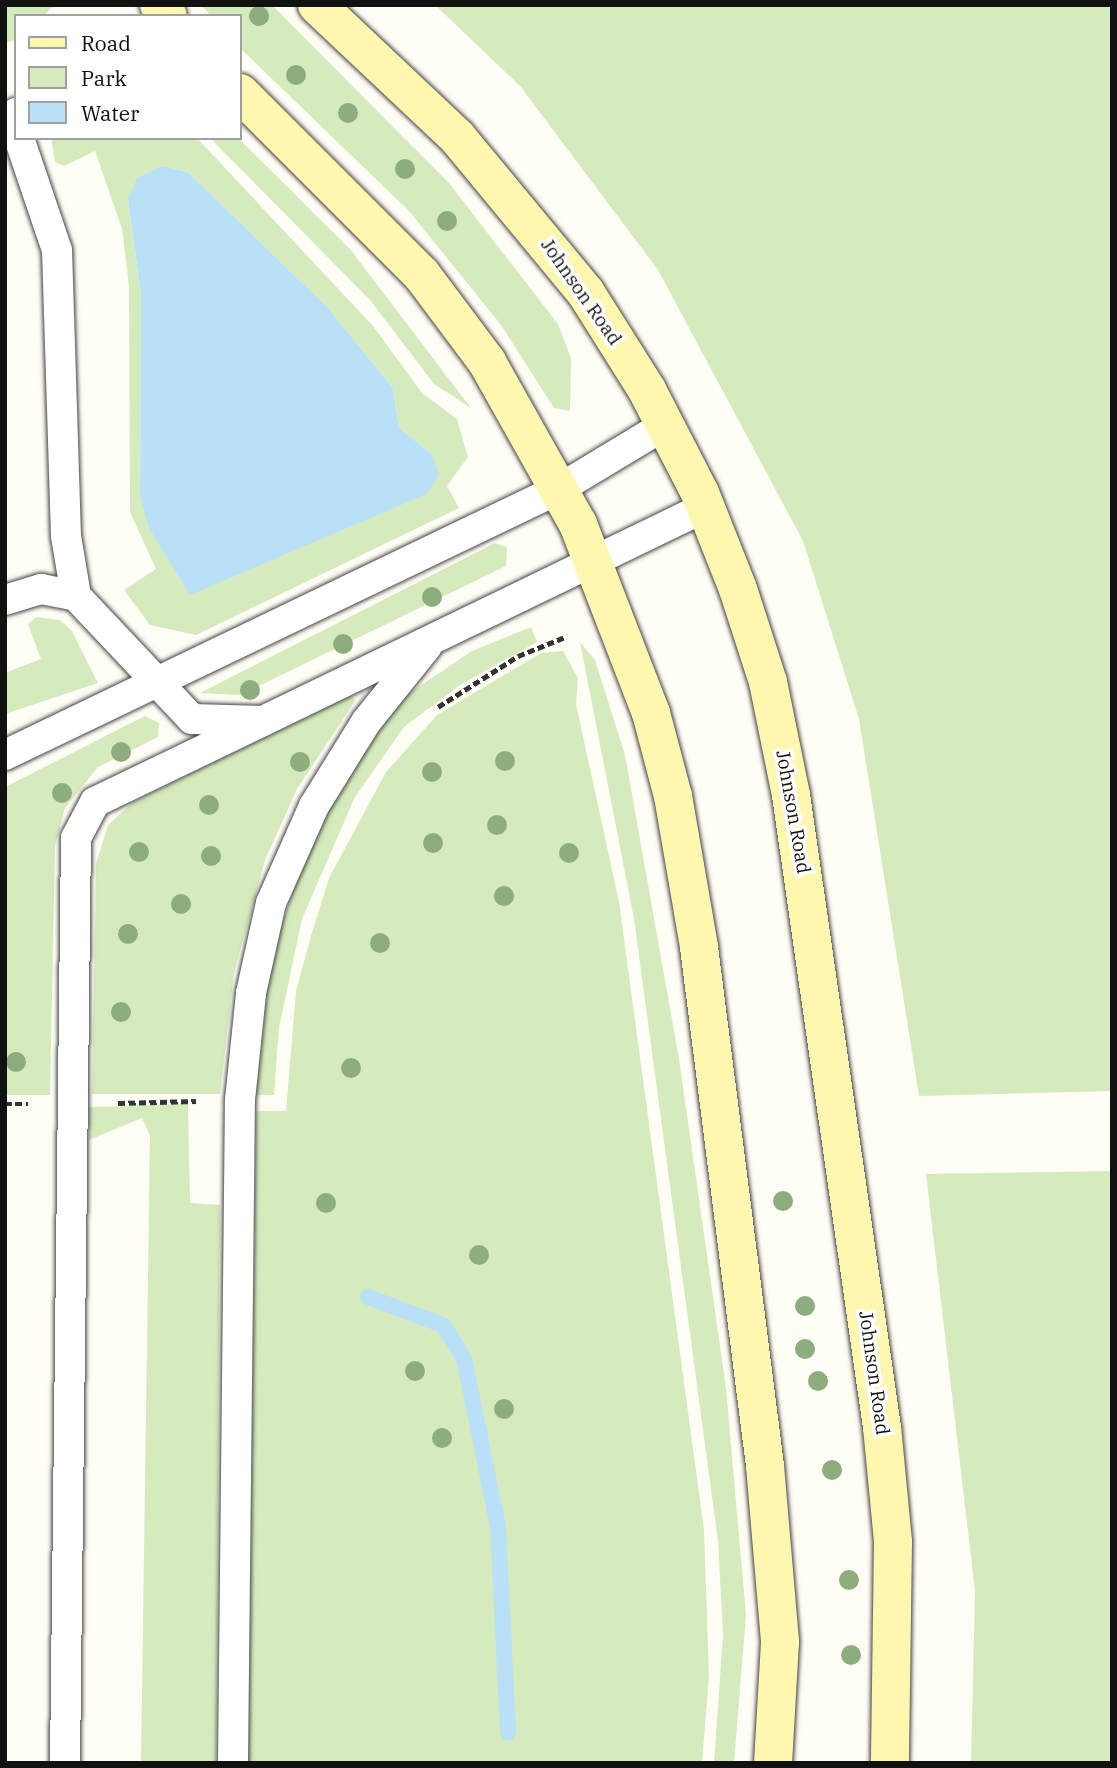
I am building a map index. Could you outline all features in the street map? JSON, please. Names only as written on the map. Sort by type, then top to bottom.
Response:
[{"type":"main road","name":"Johnson Road","points":[[317,5],[457,137],[520,207],[586,293],[665,425],[706,507],[768,682],[815,937],[892,1530],[890,1763]]},
{"type":"main road","points":[[242,95],[422,275],[487,362],[559,489],[593,563],[651,713],[673,796],[699,947],[774,1546],[780,1642],[773,1763]]},
{"type":"lane","points":[[19,140],[57,250],[66,536],[76,596]]},
{"type":"lane","points":[[5,755],[559,489],[665,425]]},
{"type":"lane","points":[[65,1763],[76,838],[95,802],[706,507]]},
{"type":"lane","points":[[5,600],[41,589],[76,596],[160,679],[192,719],[263,721]]},
{"type":"lane","points":[[233,1763],[240,1100],[251,993],[271,903],[314,806],[366,722],[433,638]]},
{"type":"green space","points":[[5,5],[54,5],[46,14],[14,14],[14,40],[5,44]]},
{"type":"green space","points":[[201,5],[272,5],[449,183],[558,324],[571,358],[570,411],[554,408],[501,325],[410,212],[242,50],[242,14],[209,14]]},
{"type":"green space","points":[[435,5],[1112,5],[1112,1091],[919,1096],[859,719],[803,541],[658,270],[520,86]]},
{"type":"green space","points":[[51,140],[199,140],[373,326],[422,393],[457,419],[468,457],[447,486],[459,508],[196,635],[150,625],[124,590],[156,569],[130,512],[129,286],[122,229],[95,151],[64,166],[55,162]],"holes":[[[162,166],[188,172],[327,307],[393,388],[399,428],[432,454],[140,495],[141,295],[128,200]]]},
{"type":"green space","points":[[212,140],[240,140],[350,249],[471,408],[434,384],[370,300]]},
{"type":"green space","points":[[495,543],[507,547],[506,566],[240,695],[200,693]]},
{"type":"green space","points":[[36,617],[60,620],[72,631],[98,683],[5,714],[5,673],[41,659],[28,624]]},
{"type":"green space","points":[[531,627],[537,642],[460,685],[404,727],[355,797],[302,919],[279,1028],[274,1095],[256,1095],[271,958],[308,846],[333,797],[402,698],[472,651]]},
{"type":"green space","points":[[580,642],[595,660],[625,755],[679,1059],[726,1388],[746,1615],[734,1763],[714,1763],[723,1635],[718,1541],[634,919]]},
{"type":"green space","points":[[563,651],[578,678],[576,704],[619,902],[704,1530],[709,1676],[702,1763],[248,1763],[256,1111],[286,1111],[296,991],[311,936],[329,878],[386,772],[437,715],[541,653]]},
{"type":"green space","points":[[352,695],[355,701],[297,789],[265,860],[234,973],[220,1094],[92,1094],[96,864],[108,825],[133,802]]},
{"type":"green space","points":[[145,716],[159,723],[158,737],[98,767],[65,808],[55,846],[50,1095],[5,1095],[5,787]]},
{"type":"green space","points":[[188,1104],[190,1203],[220,1205],[216,1763],[141,1763],[150,1136],[142,1118],[89,1140],[89,1107]]},
{"type":"green space","points":[[1112,1171],[1112,1763],[971,1763],[975,1591],[926,1174]]},
{"type":"water","points":[[162,166],[188,172],[327,307],[393,388],[399,428],[432,454],[439,475],[427,494],[190,595],[149,528],[140,495],[141,295],[128,200],[137,178]]},
{"type":"waterway","points":[[368,1297],[443,1325],[464,1358],[498,1526],[508,1733]]}]
